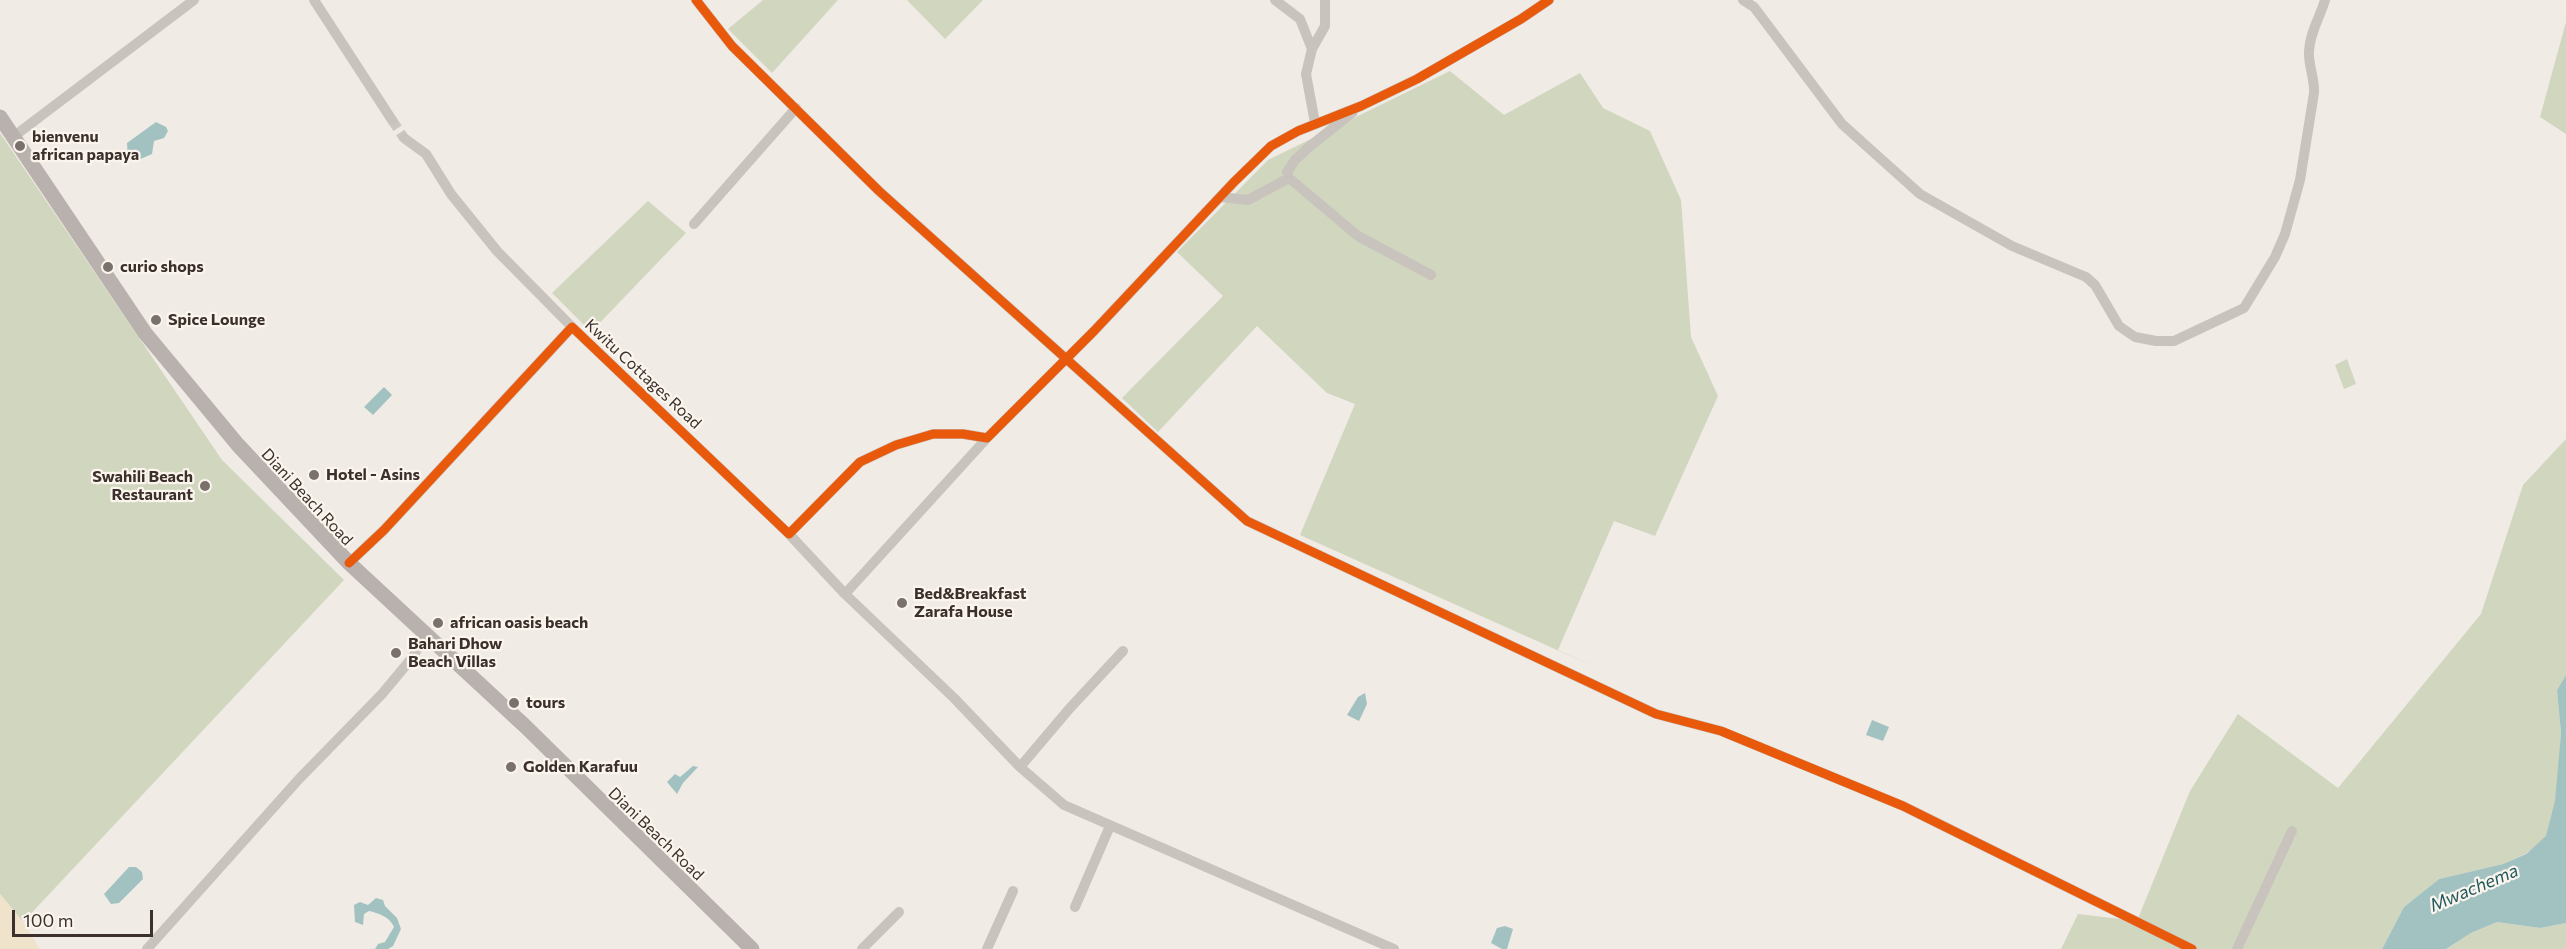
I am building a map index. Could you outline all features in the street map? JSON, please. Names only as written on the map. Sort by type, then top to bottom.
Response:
[{"type":"main road","name":"Diani Beach Road","points":[[0,117],[145,333],[238,445],[349,563],[526,727],[752,949]]},
{"type":"street","points":[[13,137],[194,0]]},
{"type":"street","points":[[314,0],[392,120]]},
{"type":"street","points":[[696,0],[732,46],[879,191],[1066,357],[1226,505],[1261,530],[1656,714],[1721,731],[1902,806],[2192,949]]},
{"type":"street","points":[[1275,0],[1300,19],[1312,49]]},
{"type":"street","points":[[1315,123],[1306,74],[1312,49],[1325,26],[1325,0]]},
{"type":"street","points":[[844,594],[987,438],[1165,258],[1220,197],[1271,146],[1315,123],[1361,106],[1426,74],[1521,20],[1549,0]]},
{"type":"street","points":[[1743,0],[1754,8],[1842,124],[1920,194],[2012,246],[2086,277],[2095,285],[2119,326],[2135,337],[2156,341],[2174,341],[2244,308],[2275,257],[2302,171],[2315,81],[2309,52],[2313,32],[2325,0]]},
{"type":"street","points":[[1361,106],[1295,160],[1287,172],[1289,177],[1358,236],[1431,275]]},
{"type":"street","points":[[694,224],[796,108]]},
{"type":"street","points":[[404,138],[426,154],[451,194],[497,251],[572,327]]},
{"type":"street","points":[[1220,197],[1248,200],[1289,177]]},
{"type":"street","name":"Kwitu Cottages Road","points":[[349,563],[384,530],[572,327],[792,530],[844,594],[954,698],[1020,767],[1064,805],[1394,949]]},
{"type":"street","points":[[792,530],[860,462],[887,449],[933,434],[963,434],[987,438]]},
{"type":"street","points":[[147,949],[299,779],[382,694],[412,658],[426,634]]},
{"type":"street","points":[[1020,767],[1070,708],[1124,651]]},
{"type":"street","points":[[1075,907],[1110,826]]},
{"type":"street","points":[[2237,949],[2292,831]]},
{"type":"street","points":[[987,949],[1013,891]]},
{"type":"street","points":[[862,949],[899,912]]},
{"type":"green space","points":[[763,0],[838,0],[772,73],[728,29]]},
{"type":"green space","points":[[907,0],[983,0],[945,39]]},
{"type":"green space","points":[[2566,22],[2566,134],[2540,117]]},
{"type":"green space","points":[[1450,71],[1504,115],[1580,73],[1603,108],[1650,131],[1681,200],[1691,337],[1718,396],[1655,536],[1614,521],[1558,650],[1604,671],[1300,535],[1355,404],[1327,393],[1257,326],[1158,432],[1122,398],[1223,296],[1177,252],[1268,160]]},
{"type":"green space","points":[[0,133],[222,460],[344,580],[23,922],[0,894]]},
{"type":"green space","points":[[648,201],[686,233],[591,332],[552,293]]},
{"type":"green space","points":[[2347,359],[2356,384],[2344,389],[2335,365]]},
{"type":"green space","points":[[2566,439],[2566,675],[2557,690],[2561,733],[2556,803],[2546,838],[2525,854],[2503,864],[2439,879],[2404,907],[2382,949],[2061,949],[2078,914],[2137,921],[2190,791],[2238,714],[2338,788],[2481,614],[2523,485]]},
{"type":"green space","points":[[2497,922],[2540,928],[2566,923],[2566,949],[2446,949],[2471,933]]},
{"type":"sand","points":[[0,894],[23,922],[40,949],[0,949]]},
{"type":"water","points":[[156,122],[166,127],[168,131],[164,138],[154,141],[152,154],[136,161],[128,160],[127,143]]},
{"type":"water","points":[[384,387],[392,395],[373,415],[364,407]]},
{"type":"water","name":"Mwachema","points":[[2566,675],[2566,923],[2540,928],[2497,922],[2471,933],[2446,949],[2382,949],[2404,907],[2439,879],[2503,864],[2526,854],[2546,836],[2555,801],[2561,733],[2557,690]]},
{"type":"water","points":[[1365,693],[1367,704],[1359,721],[1347,715],[1358,697]]},
{"type":"water","points":[[1872,720],[1889,727],[1883,741],[1866,735]]},
{"type":"water","points":[[693,766],[698,767],[683,783],[677,794],[667,782],[675,774],[680,777]]},
{"type":"water","points":[[129,867],[136,867],[142,872],[143,879],[119,903],[111,904],[104,894]]},
{"type":"water","points":[[376,898],[383,900],[385,906],[397,918],[401,929],[393,946],[388,949],[375,949],[378,944],[385,942],[394,927],[387,918],[369,911],[364,914],[363,925],[355,922],[354,905],[360,902],[368,905]]},
{"type":"water","points":[[1505,926],[1513,929],[1507,949],[1502,949],[1491,943],[1497,928]]},
{"type":"tunnel","points":[[392,120],[404,138]]},
{"type":"cycle path","points":[[696,0],[732,46],[879,191],[1247,521],[1656,714],[1721,731],[1903,806],[2192,949]]},
{"type":"cycle path","points":[[349,563],[384,530],[572,327],[789,534],[860,462],[896,445],[933,434],[963,434],[987,438],[1094,331],[1234,182],[1271,146],[1298,131],[1361,106],[1417,79],[1521,19],[1549,0]]},
{"type":"place","name":"bienvenu african papaya","points":[[20,146]]},
{"type":"place","name":"curio shops","points":[[108,267]]},
{"type":"place","name":"Spice Lounge","points":[[156,320]]},
{"type":"place","name":"Hotel - Asins","points":[[314,475]]},
{"type":"place","name":"Swahili Beach Restaurant","points":[[205,486]]},
{"type":"place","name":"Bed&Breakfast Zarafa House","points":[[902,603]]},
{"type":"place","name":"african oasis beach","points":[[438,623]]},
{"type":"place","name":"Bahari Dhow Beach Villas","points":[[396,653]]},
{"type":"place","name":"tours","points":[[514,703]]},
{"type":"place","name":"Golden Karafuu","points":[[511,767]]}]
